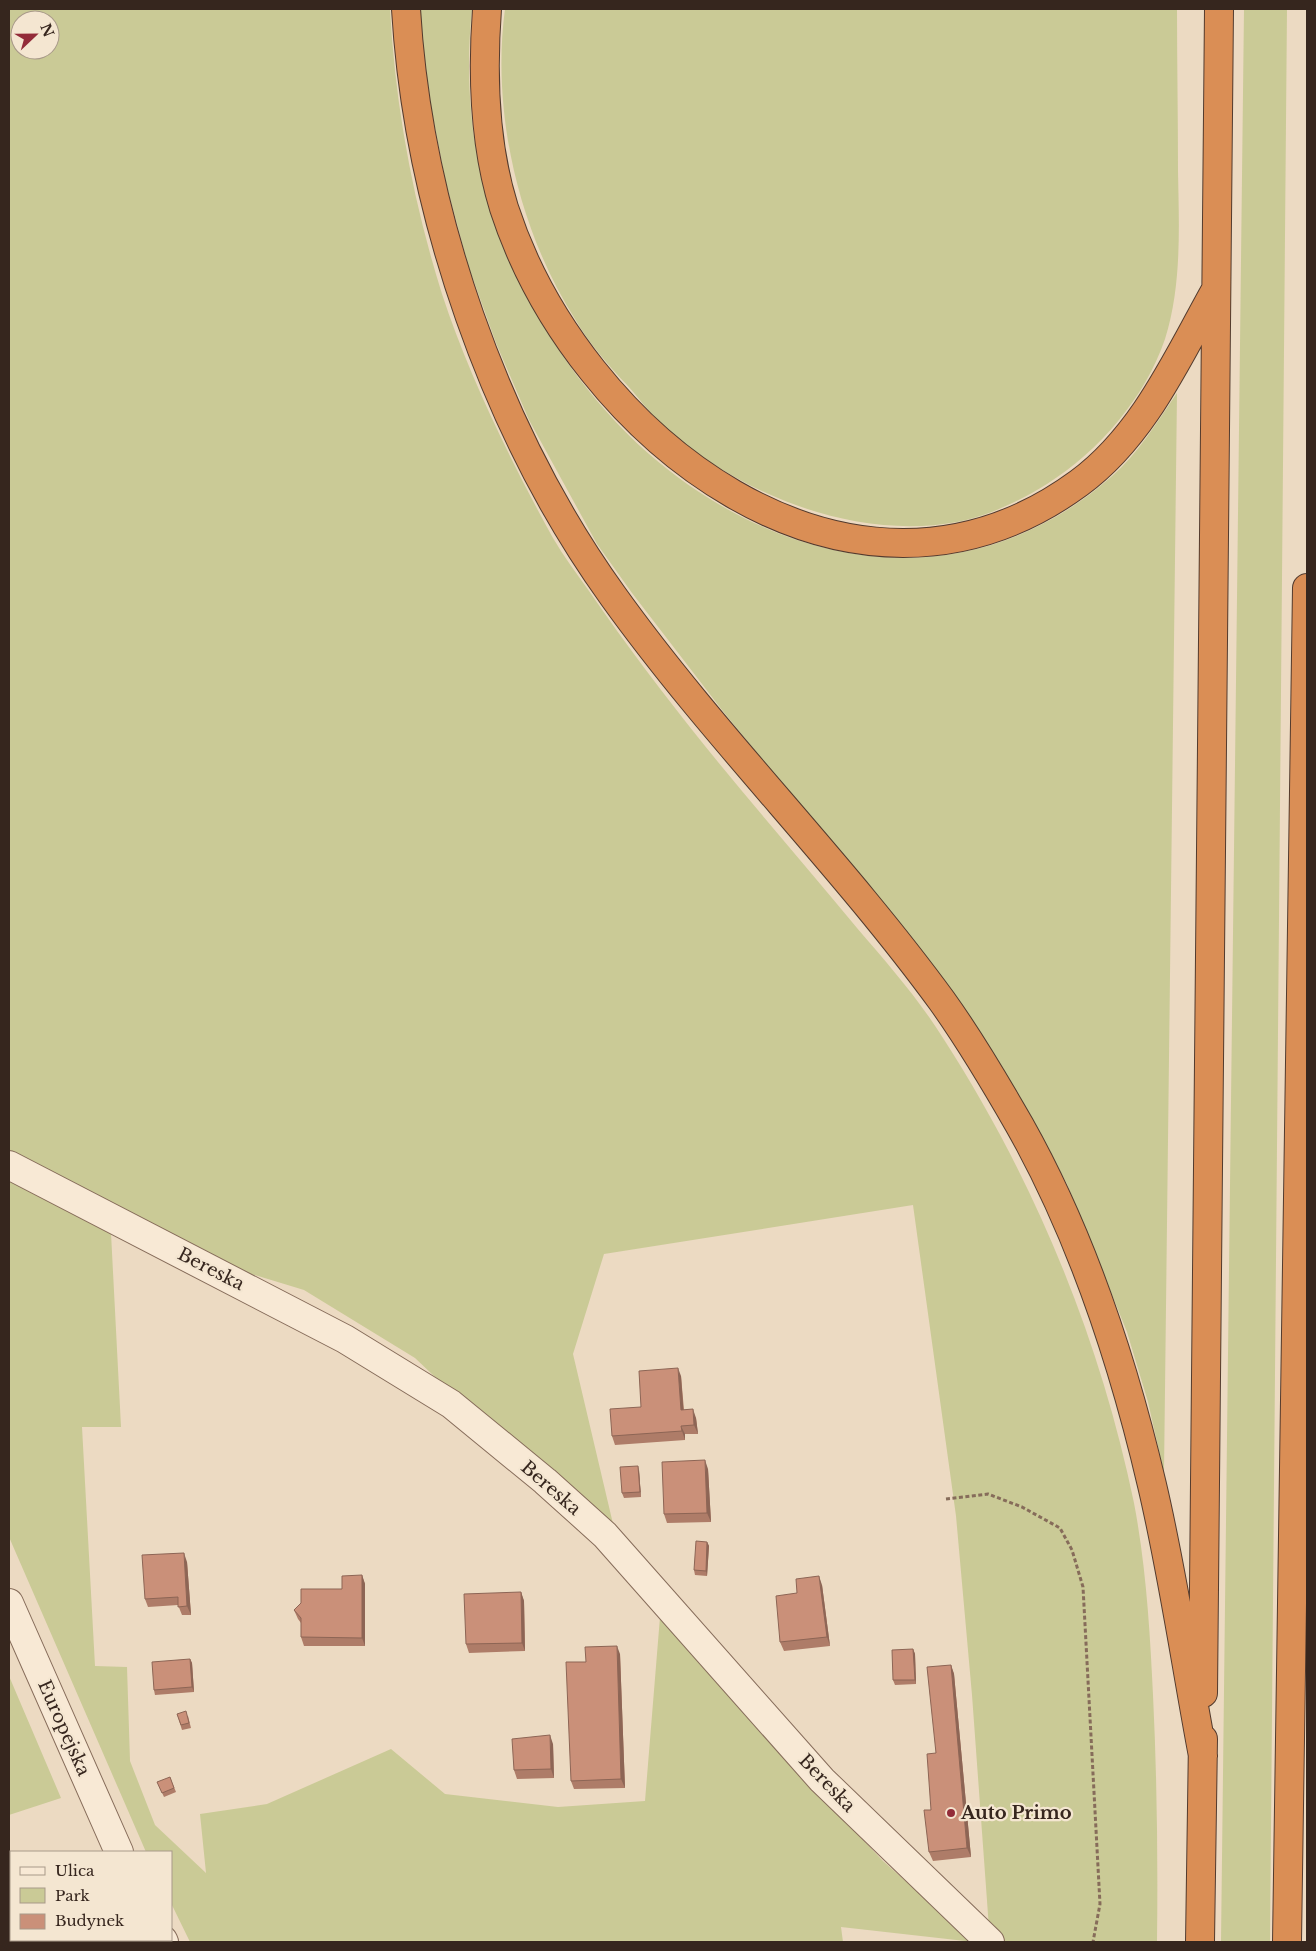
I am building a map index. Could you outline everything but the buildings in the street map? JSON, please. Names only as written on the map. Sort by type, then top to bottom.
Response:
[{"type":"highway","points":[[406,9],[415,103],[430,180],[456,273],[490,369],[528,455],[566,524],[612,595],[669,670],[897,942],[944,1004],[1017,1121],[1058,1198],[1086,1264],[1134,1410],[1154,1491],[1203,1756]]},
{"type":"highway","points":[[487,9],[484,88],[487,129],[494,167],[504,208],[522,254],[553,315],[592,372],[626,411],[662,445],[696,472],[738,498],[816,531],[892,542],[946,540],[988,531],[1042,508],[1080,482],[1112,454],[1136,425],[1217,289]]},
{"type":"highway","points":[[1200,1942],[1219,9]]},
{"type":"highway","points":[[1287,1942],[1307,588]]},
{"type":"street","name":"Bereska","points":[[9,1165],[345,1339],[451,1404],[605,1535],[822,1780],[990,1942]]},
{"type":"street","name":"Europejska","points":[[9,1603],[119,1851]]},
{"type":"path","points":[[946,1498],[988,1494],[1022,1506],[1060,1528],[1072,1550],[1084,1587],[1100,1904],[1093,1942]]},
{"type":"green space","points":[[9,9],[390,9],[396,81],[407,153],[422,224],[442,294],[478,387],[538,510],[566,559],[660,689],[724,769],[902,981],[933,1023],[976,1092],[1006,1147],[1060,1262],[1083,1321],[1103,1381],[1120,1441],[1134,1503],[1142,1551],[1152,1671],[1157,1818],[1157,1942],[1005,1942],[989,1928],[972,1695],[956,1516],[913,1205],[604,1254],[573,1354],[614,1528],[454,1395],[415,1358],[304,1290],[228,1267],[9,1154]]},
{"type":"green space","points":[[419,9],[472,9],[469,73],[471,105],[474,137],[487,200],[509,260],[536,314],[552,339],[587,389],[606,412],[649,454],[702,494],[759,525],[818,546],[878,557],[938,556],[998,543],[1056,517],[1111,477],[1138,448],[1177,393],[1164,1473],[1148,1402],[1127,1332],[1067,1184],[1003,1068],[953,994],[722,710],[632,593],[597,544],[529,420],[496,343],[468,265],[445,179],[429,96]]},
{"type":"green space","points":[[505,9],[1177,9],[1179,234],[1177,277],[1165,339],[1156,361],[1133,402],[1085,456],[1047,484],[1015,502],[992,512],[957,522],[918,526],[878,524],[837,517],[798,506],[759,490],[723,470],[690,447],[651,413],[606,362],[580,328],[555,285],[538,248],[525,209],[514,170],[506,129],[502,89],[502,48]]},
{"type":"green space","points":[[1244,9],[1287,9],[1270,1942],[1221,1942]]},
{"type":"green space","points":[[9,1180],[111,1233],[121,1427],[82,1427],[95,1666],[127,1667],[130,1761],[155,1825],[206,1873],[200,1814],[267,1804],[391,1749],[445,1794],[558,1807],[645,1801],[660,1617],[814,1788],[883,1861],[974,1942],[841,1927],[843,1942],[190,1942],[172,1905],[172,1851],[146,1851],[9,1537]]},
{"type":"green space","points":[[9,1676],[61,1798],[9,1815]]},
{"type":"place","name":"Auto Primo","points":[[951,1813]]}]
